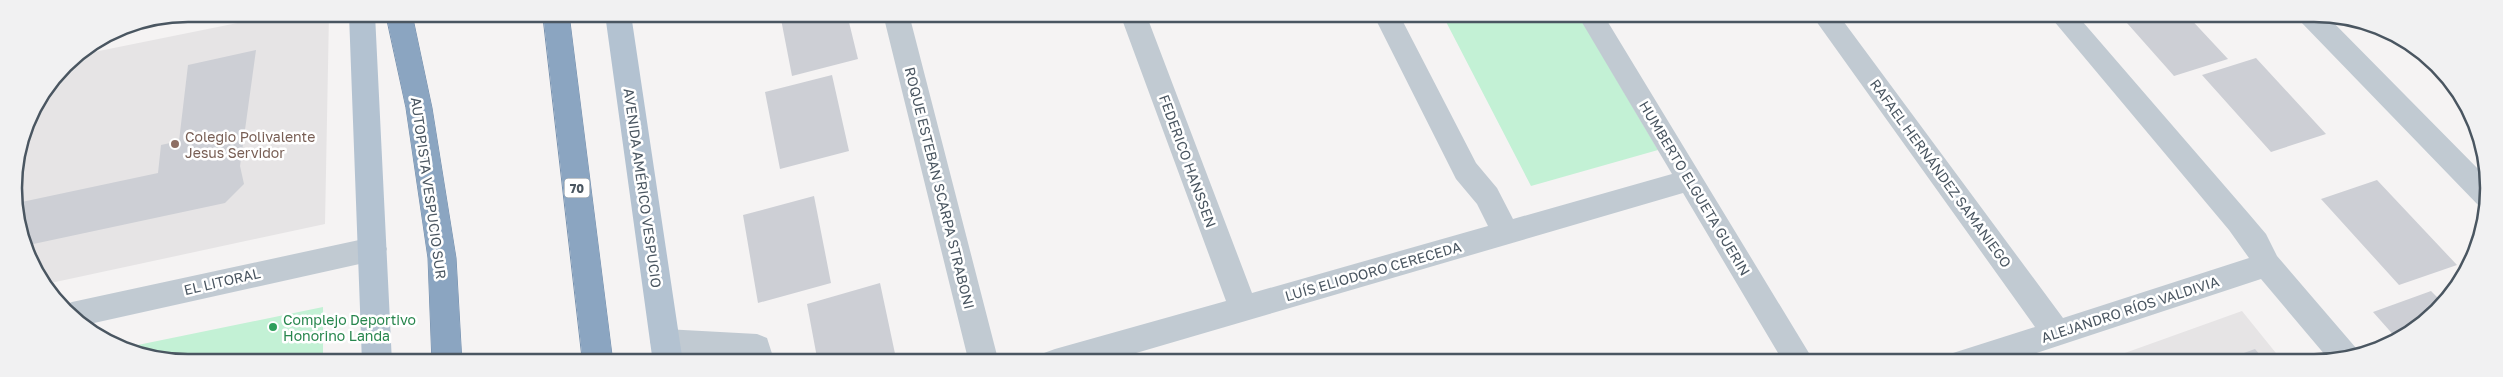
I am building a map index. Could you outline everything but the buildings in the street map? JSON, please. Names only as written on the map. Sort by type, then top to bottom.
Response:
[{"type":"highway","name":"AUTOPISTA VESPUCIO SUR","points":[[402,22],[419,108],[442,258],[447,354]]},
{"type":"highway","name":"70","points":[[557,22],[597,354]]},
{"type":"main road","points":[[362,22],[377,354]]},
{"type":"main road","name":"AVENIDA AMÉRICO VESPUCIO","points":[[619,22],[666,353]]},
{"type":"street","name":"ROQUE ESTEBAN SCARPA STRABONI","points":[[898,22],[982,354]]},
{"type":"street","name":"FEDERICO HANSSEN","points":[[1136,22],[1243,309]]},
{"type":"street","points":[[1390,23],[1466,171],[1487,196],[1506,233]]},
{"type":"street","name":"HUMBERTO ELGUETA GUERIN","points":[[1595,23],[1795,354]]},
{"type":"street","name":"RAFAEL HERNÁNDEZ SAMANIEGO","points":[[1830,23],[2057,333]]},
{"type":"street","points":[[2070,23],[2239,222],[2256,243],[2267,265],[2341,352]]},
{"type":"street","points":[[2318,23],[2480,189]]},
{"type":"street","name":"LUÍS ELIODORO CERECEDA","points":[[1086,354],[1690,180]]},
{"type":"street","name":"EL LITORAL","points":[[79,313],[373,249]]},
{"type":"street","name":"ALEJANDRO RÍOS VALDIVIA","points":[[1992,354],[2267,265]]},
{"type":"street","points":[[666,353],[757,347],[758,354]]},
{"type":"shaded area","name":"Colegio Polivalente Jesus Servidor","points":[[242,22],[329,22],[325,224],[51,283],[40,262],[28,231],[22,188],[24,167],[35,125],[50,96],[64,79],[93,52]]},
{"type":"shaded area","points":[[2242,311],[2277,354],[2122,354]]},
{"type":"green space","points":[[1446,23],[1583,23],[1658,150],[1531,186]]},
{"type":"green space","name":"Complejo Deportivo Honorino Landa","points":[[323,307],[323,354],[178,354],[134,346]]},
{"type":"place","name":"Colegio Polivalente Jesus Servidor","points":[[175,144]]},
{"type":"place","name":"Complejo Deportivo Honorino Landa","points":[[273,327]]}]
